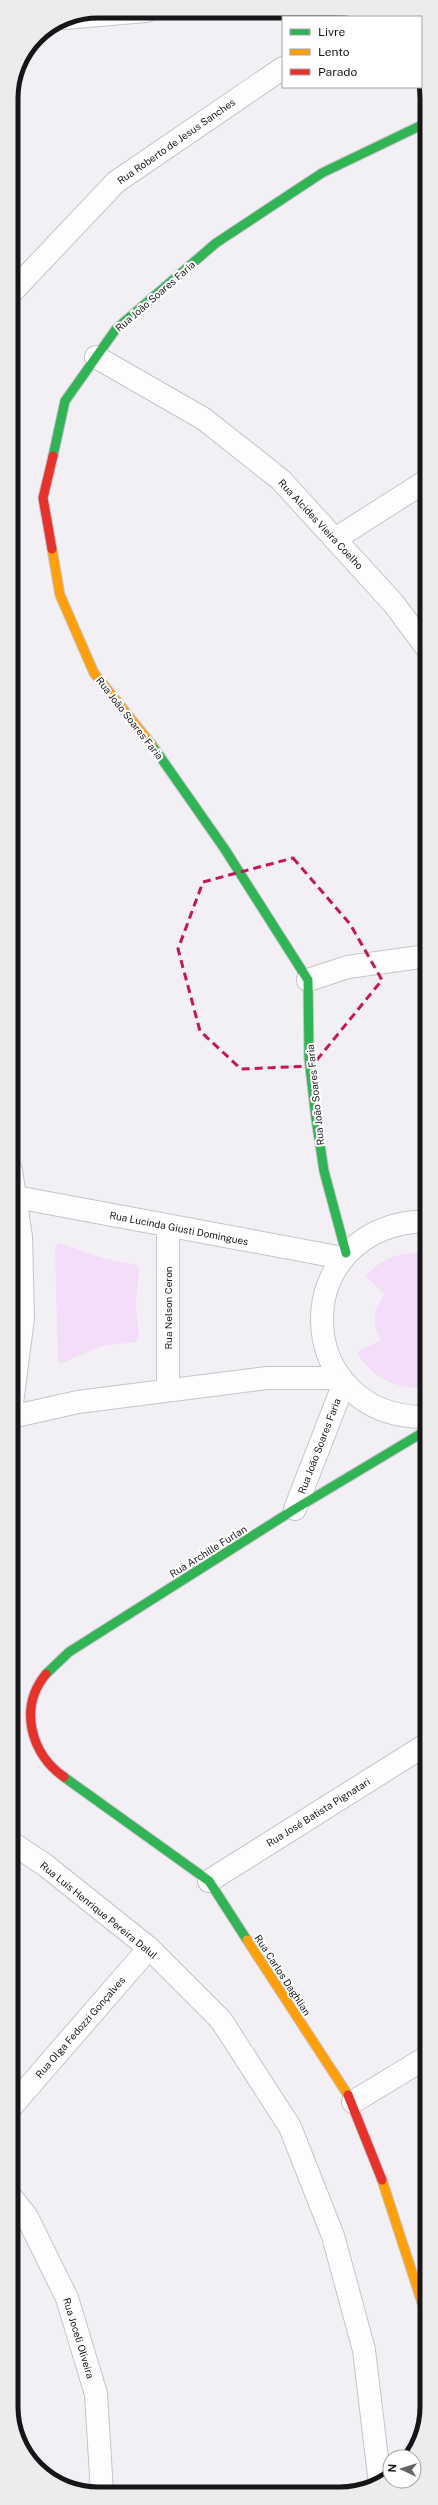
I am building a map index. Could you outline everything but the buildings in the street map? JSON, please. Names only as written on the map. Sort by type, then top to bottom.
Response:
[{"type":"street","name":"Rua Roberto de Jesus Sanches","points":[[18,286],[116,182],[282,69]]},
{"type":"street","name":"Rua João Soares Faria","points":[[345,1256],[324,1171],[315,1111],[309,1058],[308,980],[224,848],[162,759],[94,673],[60,595],[43,498],[64,400],[116,329],[216,243],[322,173],[420,126]]},
{"type":"street","name":"Rua Alcides Vieira Coelho","points":[[96,357],[204,419],[281,480],[394,604],[420,640]]},
{"type":"street","points":[[335,539],[420,485]]},
{"type":"street","points":[[308,980],[348,967],[420,957]]},
{"type":"street","name":"Rua Lucinda Giusti Domingues","points":[[18,1197],[168,1226],[345,1256]]},
{"type":"street","points":[[18,1213],[21,1237],[23,1318],[18,1360]]},
{"type":"street","points":[[420,1221],[408,1221],[386,1226],[366,1236],[345,1256],[331,1276],[324,1296],[321,1318],[323,1339],[330,1360],[342,1380],[355,1394],[375,1408],[398,1415],[420,1417]]},
{"type":"street","points":[[337,1225],[366,1236]]},
{"type":"street","name":"Rua Nelson Ceron","points":[[168,1226],[168,1390]]},
{"type":"street","points":[[18,1416],[78,1402],[267,1378],[342,1380]]},
{"type":"street","name":"Rua João Soares Faria","points":[[295,1509],[342,1380]]},
{"type":"street","name":"Rua Archille Furlan","points":[[30,1715],[33,1696],[41,1678],[53,1664],[295,1509],[420,1434]]},
{"type":"street","name":"Rua Carlos Daghlian","points":[[30,1715],[32,1734],[39,1752],[50,1767],[209,1881],[353,2102],[394,2214],[420,2296]]},
{"type":"street","name":"Rua José Batista Pignatari","points":[[209,1881],[420,1748]]},
{"type":"street","name":"Rua Luís Henrique Pereira Dalul","points":[[18,1847],[44,1865],[149,1948],[221,2020],[290,2126],[333,2236],[364,2350],[379,2476]]},
{"type":"street","name":"Rua Olga Fedozzi Gonçalves","points":[[18,2099],[149,1948]]},
{"type":"street","points":[[353,2102],[420,2061]]},
{"type":"street","name":"Rua Joceli Oliveira","points":[[18,2206],[27,2217],[67,2298],[96,2394],[102,2487]]},
{"type":"highlighted area","points":[[293,858],[350,924],[382,980],[312,1066],[241,1069],[200,1031],[178,949],[203,882]]},
{"type":"shaded area","points":[[59,1243],[102,1258],[136,1265],[139,1269],[136,1305],[139,1336],[136,1342],[102,1346],[62,1363],[58,1362],[55,1247]]},
{"type":"shaded area","points":[[420,1252],[420,1388],[406,1387],[378,1376],[363,1361],[357,1352],[381,1340],[376,1327],[375,1316],[378,1305],[385,1294],[366,1277],[377,1265],[398,1255]]},
{"type":"traffic: fast","points":[[53,456],[65,401],[116,329],[216,243],[322,173],[420,126]]},
{"type":"traffic: fast","points":[[152,745],[224,848],[308,980],[309,1058],[316,1119],[324,1171],[346,1253]]},
{"type":"traffic: fast","points":[[46,1674],[69,1652],[295,1509],[420,1434]]},
{"type":"traffic: fast","points":[[64,1777],[209,1881],[247,1940]]},
{"type":"traffic: slow","points":[[52,549],[60,595],[94,673],[152,745]]},
{"type":"traffic: slow","points":[[247,1940],[348,2095]]},
{"type":"traffic: slow","points":[[382,2180],[420,2297]]},
{"type":"traffic: jam","points":[[52,549],[43,498],[53,456]]},
{"type":"traffic: jam","points":[[46,1674],[37,1687],[32,1701],[32,1730],[36,1743],[43,1756],[64,1777]]},
{"type":"traffic: jam","points":[[348,2095],[382,2180]]}]
